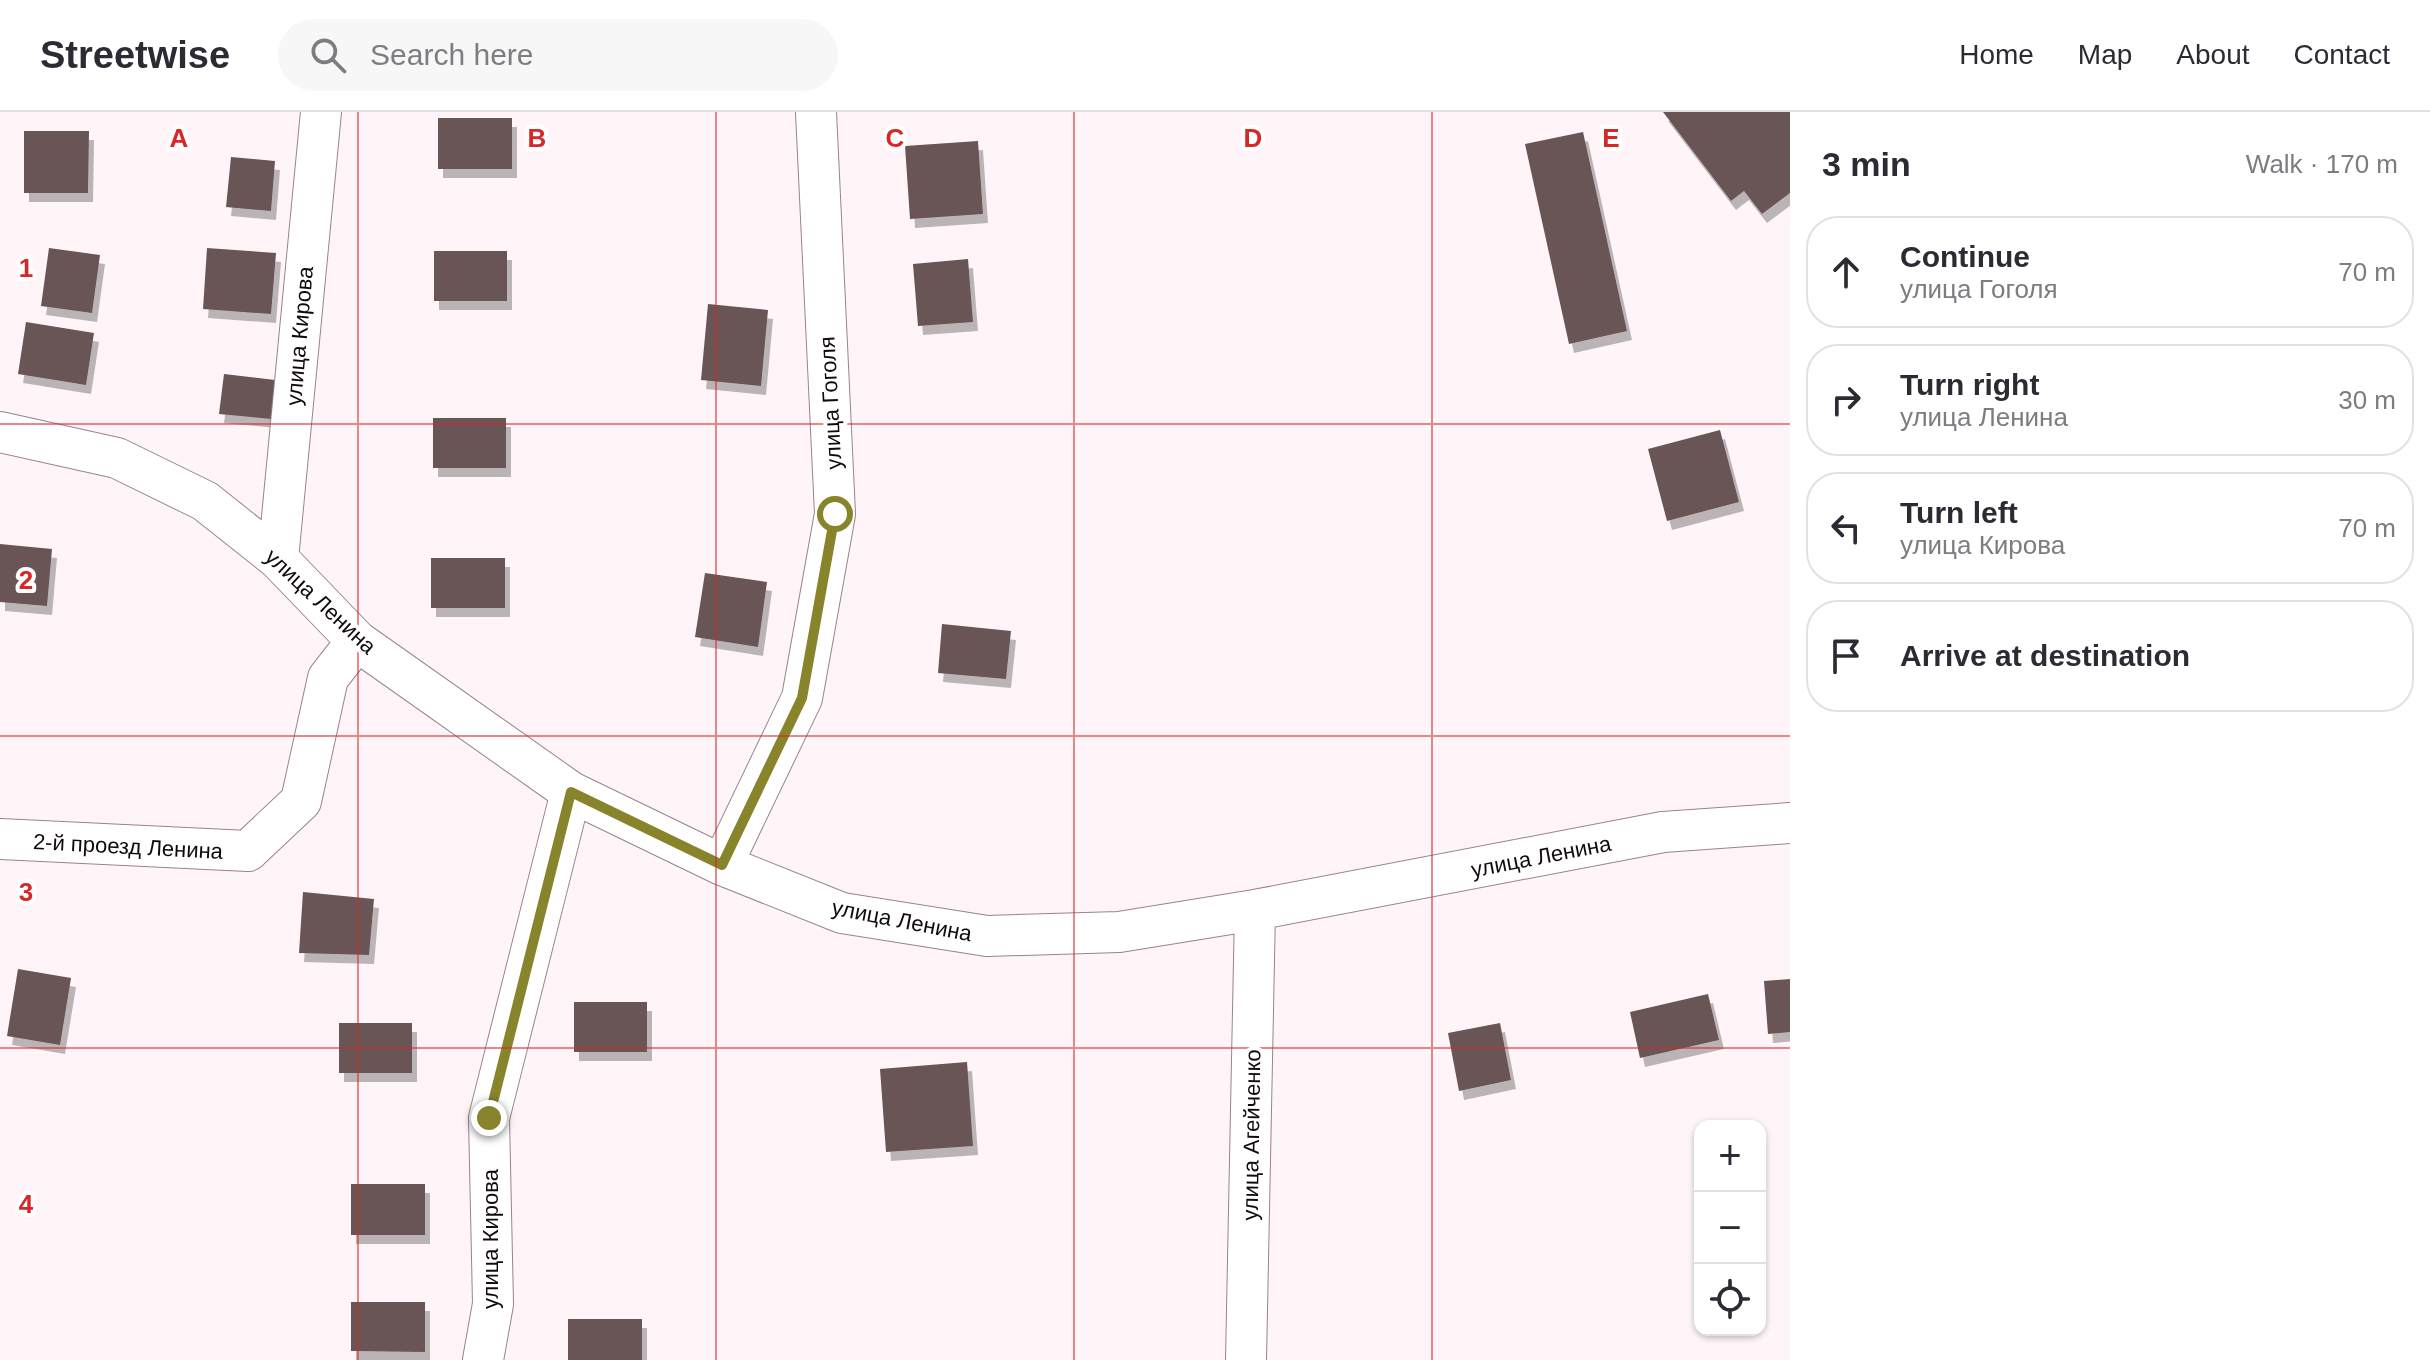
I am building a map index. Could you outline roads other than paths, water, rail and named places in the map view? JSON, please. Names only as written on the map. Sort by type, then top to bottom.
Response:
[{"type":"street","name":"улица Кирова","points":[[278,559],[321,112]]},
{"type":"street","name":"улица Гоголя","points":[[722,865],[802,698],[835,514],[816,112]]},
{"type":"street","name":"улица Ленина","points":[[0,432],[117,458],[205,501],[278,559],[357,641],[571,792],[722,865],[842,913],[987,936],[1119,932],[1255,910],[1663,832],[1790,823]]},
{"type":"street","name":"2-й проезд Ленина","points":[[0,839],[248,851],[301,801],[328,678],[357,641]]},
{"type":"street","name":"улица Кирова","points":[[483,1360],[493,1304],[489,1118],[571,792]]},
{"type":"street","name":"улица Агейченко","points":[[1246,1360],[1255,910]]}]
